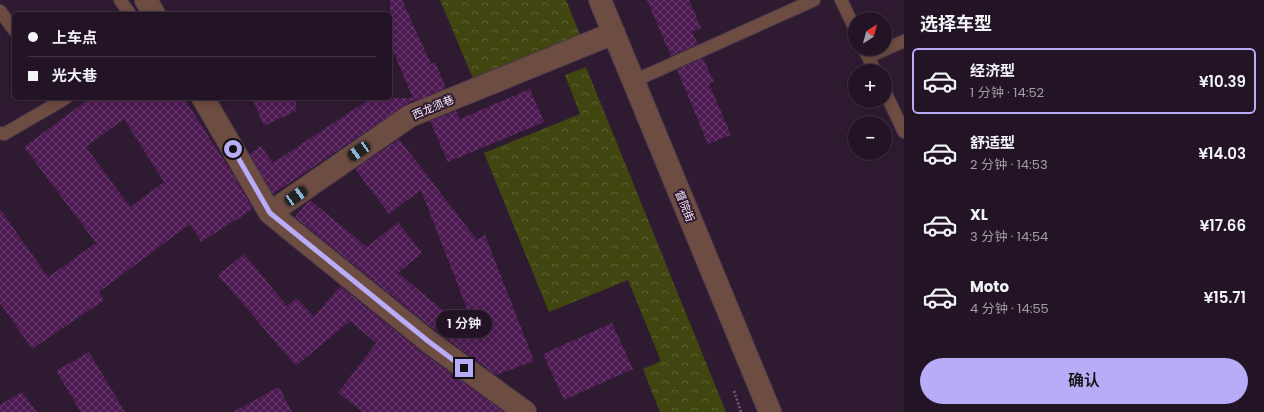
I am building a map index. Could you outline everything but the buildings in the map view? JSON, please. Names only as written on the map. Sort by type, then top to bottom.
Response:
[{"type":"street","points":[[146,0],[153,12]]},
{"type":"street","name":"督院街","points":[[600,0],[770,412]]},
{"type":"street","name":"西龙须巷","points":[[270,213],[410,116],[614,33]]},
{"type":"street","points":[[204,100],[270,213],[428,341],[525,412]]},
{"type":"lane","points":[[120,0],[129,12]]},
{"type":"lane","points":[[634,82],[814,0]]},
{"type":"lane","points":[[841,0],[848,14]]},
{"type":"lane","points":[[0,11],[12,27]]},
{"type":"lane","points":[[892,45],[904,41]]},
{"type":"lane","points":[[0,133],[4,134],[63,100]]},
{"type":"lane","points":[[892,107],[904,132]]},
{"type":"path","points":[[734,391],[741,412]]},
{"type":"green space","points":[[440,0],[566,0],[581,37],[474,81]]},
{"type":"green space","points":[[586,67],[726,412],[660,412],[643,369],[661,361],[628,280],[549,312],[484,153],[580,114],[565,75]]},
{"type":"route","points":[[233,149],[270,213],[428,341],[464,368]]}]
